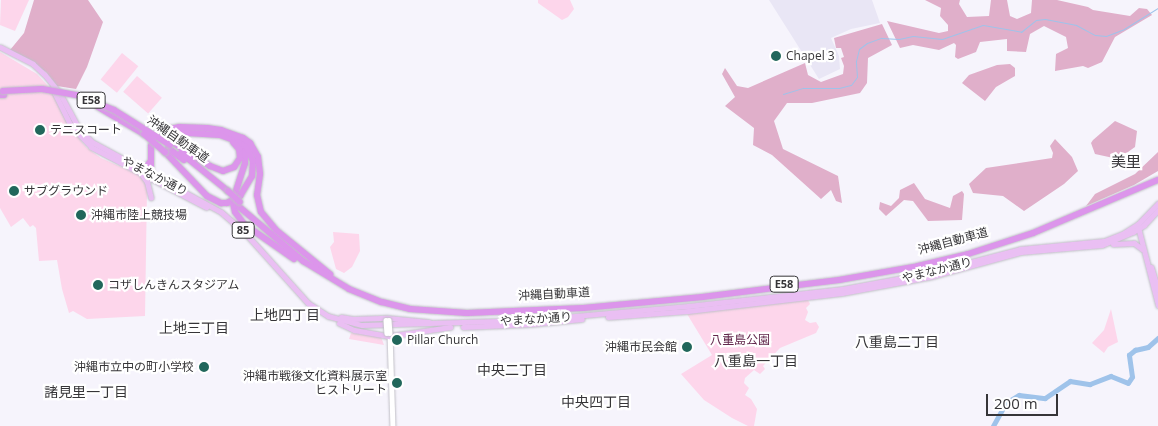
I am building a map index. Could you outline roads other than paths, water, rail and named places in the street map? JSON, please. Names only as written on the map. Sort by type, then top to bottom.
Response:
[{"type":"highway","name":"沖縄自動車道","points":[[2,93],[42,89],[66,92],[99,103],[131,119],[169,146],[227,193],[290,251],[339,284],[395,304],[439,313],[527,311],[656,302],[839,280],[918,266],[996,246],[1082,214],[1158,180]]},
{"type":"highway","name":"沖縄自動車道","points":[[2,93],[56,94],[98,106],[169,146]]},
{"type":"highway","points":[[98,106],[144,134],[218,170],[229,170],[238,163],[240,153],[236,144],[220,135]]},
{"type":"highway","points":[[152,176],[150,161],[154,139],[159,133],[171,128],[207,128],[232,133],[250,143],[258,157],[260,174],[257,195],[261,212],[293,245],[330,275]]},
{"type":"highway","points":[[152,176],[155,148],[157,142],[166,134],[178,131],[220,135],[239,142],[245,151],[236,202]]},
{"type":"highway","points":[[169,146],[207,196],[221,203],[227,203],[235,200],[244,192],[253,169],[253,161],[248,146],[232,133]]},
{"type":"highway","points":[[139,170],[147,166],[150,161]]},
{"type":"highway","name":"沖縄自動車道","points":[[395,304],[446,310],[527,308],[701,294],[839,277],[917,263],[995,242],[1068,216],[1158,176]]},
{"type":"highway","name":"沖縄自動車道","points":[[236,202],[292,248],[330,275],[382,300]]},
{"type":"main road","name":"やまなか通り","points":[[0,49],[33,64],[45,75],[86,137],[107,152],[201,200],[229,218],[246,234],[300,295],[315,308],[334,318],[362,325],[450,325]]},
{"type":"main road","points":[[139,170],[147,182],[151,198]]},
{"type":"main road","name":"やまなか通り","points":[[152,176],[227,220],[244,236],[298,298],[320,315],[338,323],[378,330],[530,320],[688,306],[842,289],[928,275],[1022,252],[1088,248],[1108,244],[1139,227],[1158,210]]},
{"type":"main road","name":"やまなか通り","points":[[928,275],[1020,249],[1104,241],[1139,227],[1158,203]]},
{"type":"main road","points":[[1139,227],[1158,305]]},
{"type":"main road","points":[[1139,227],[1158,290]]},
{"type":"main road","points":[[1108,244],[1134,243],[1140,246],[1144,252]]},
{"type":"main road","points":[[315,308],[332,315],[353,320],[388,319],[450,325]]},
{"type":"main road","points":[[388,319],[393,426]]},
{"type":"main road","points":[[338,323],[354,330],[388,334],[450,325]]},
{"type":"waterway","points":[[783,94],[803,88],[839,88],[851,85],[857,77],[856,61],[859,49],[867,43],[881,38],[899,39],[913,36],[942,39],[983,25],[1021,32],[1036,20],[1045,19],[1076,25],[1095,35],[1106,36],[1124,29],[1158,8]]},
{"type":"waterway","points":[[993,426],[1006,403],[1019,395],[1045,398],[1070,381],[1090,384],[1111,376],[1128,383],[1132,377],[1129,355],[1135,350],[1148,347],[1158,338]]},
{"type":"place","name":"Chapel 3","points":[[776,56]]},
{"type":"place","name":"テニスコート","points":[[40,130]]},
{"type":"place","name":"サブグラウンド","points":[[14,191]]},
{"type":"place","name":"沖縄市陸上競技場","points":[[81,215]]},
{"type":"place","name":"コザしんきんスタジアム","points":[[98,285]]},
{"type":"place","name":"Pillar Church","points":[[397,340]]},
{"type":"place","name":"沖縄市民会館","points":[[687,347]]},
{"type":"place","name":"沖縄市立中の町小学校","points":[[204,367]]},
{"type":"place","name":"沖縄市戦後文化資料展示室 ヒストリート","points":[[397,383]]},
{"type":"district","name":"美里","points":[[1126,162]]},
{"type":"district","name":"上地四丁目","points":[[285,315]]},
{"type":"district","name":"上地三丁目","points":[[194,328]]},
{"type":"district","name":"八重島二丁目","points":[[897,342]]},
{"type":"district","name":"八重島一丁目","points":[[756,361]]},
{"type":"district","name":"中央二丁目","points":[[512,370]]},
{"type":"district","name":"諸見里一丁目","points":[[86,392]]},
{"type":"district","name":"中央四丁目","points":[[596,402]]},
{"type":"park label","name":"八重島公園","points":[[740,340]]}]
